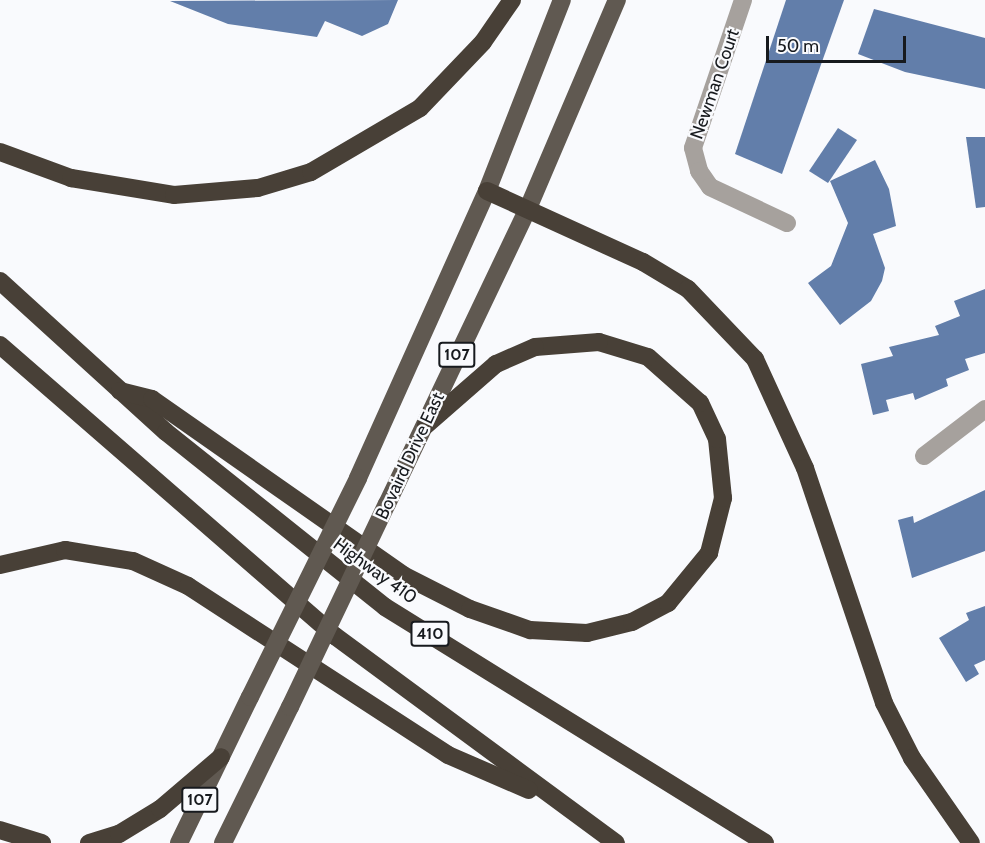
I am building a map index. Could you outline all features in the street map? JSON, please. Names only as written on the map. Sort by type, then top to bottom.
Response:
[{"type":"highway","points":[[0,152],[71,178],[174,195],[258,188],[311,172],[420,108],[483,42],[512,0]]},
{"type":"highway","points":[[488,190],[529,206],[688,289],[755,359],[805,468],[884,702],[912,758],[971,843]]},
{"type":"highway","name":"Highway 410","points":[[0,281],[120,391],[277,525],[385,607],[765,843]]},
{"type":"highway","points":[[120,391],[152,399],[403,575],[470,609],[530,630],[587,633],[632,622],[668,603],[709,552],[723,498],[717,439],[700,403],[648,357],[599,342],[535,347],[496,364],[426,425]]},
{"type":"highway","points":[[0,345],[335,636],[559,804],[616,843]]},
{"type":"highway","points":[[0,565],[65,550],[133,561],[188,586],[448,755],[559,804]]},
{"type":"highway","points":[[89,843],[119,834],[160,809],[221,757]]},
{"type":"highway","points":[[0,830],[42,843]]},
{"type":"main road","name":"Bovaird Drive East","points":[[179,843],[358,478],[488,190],[562,0]]},
{"type":"main road","name":"Bovaird Drive East","points":[[223,843],[426,425],[529,206],[617,0]]},
{"type":"street","name":"Newman Court","points":[[744,0],[693,148],[699,171],[710,187],[787,223]]},
{"type":"street","points":[[924,456],[985,409]]},
{"type":"building","points":[[398,0],[388,24],[362,36],[325,21],[317,37],[228,24],[170,1]]},
{"type":"building","points":[[786,0],[844,0],[782,174],[735,154]]},
{"type":"building","points":[[874,9],[985,38],[985,89],[905,72],[858,54]]},
{"type":"building","points":[[838,128],[857,140],[828,183],[809,171]]},
{"type":"building","points":[[966,137],[985,137],[985,207],[976,208]]},
{"type":"building","points":[[875,160],[889,189],[896,226],[873,234],[885,268],[882,281],[871,301],[840,325],[808,283],[831,266],[848,223],[830,181]]},
{"type":"building","points":[[985,289],[985,353],[965,359],[969,370],[946,379],[948,386],[915,400],[913,393],[886,400],[889,411],[873,415],[861,364],[893,356],[889,347],[939,335],[935,326],[960,316],[954,301]]},
{"type":"building","points":[[985,490],[985,551],[912,578],[898,520],[913,516],[914,523]]},
{"type":"building","points":[[985,606],[985,660],[974,665],[979,674],[966,682],[939,638],[969,620],[966,613]]}]
